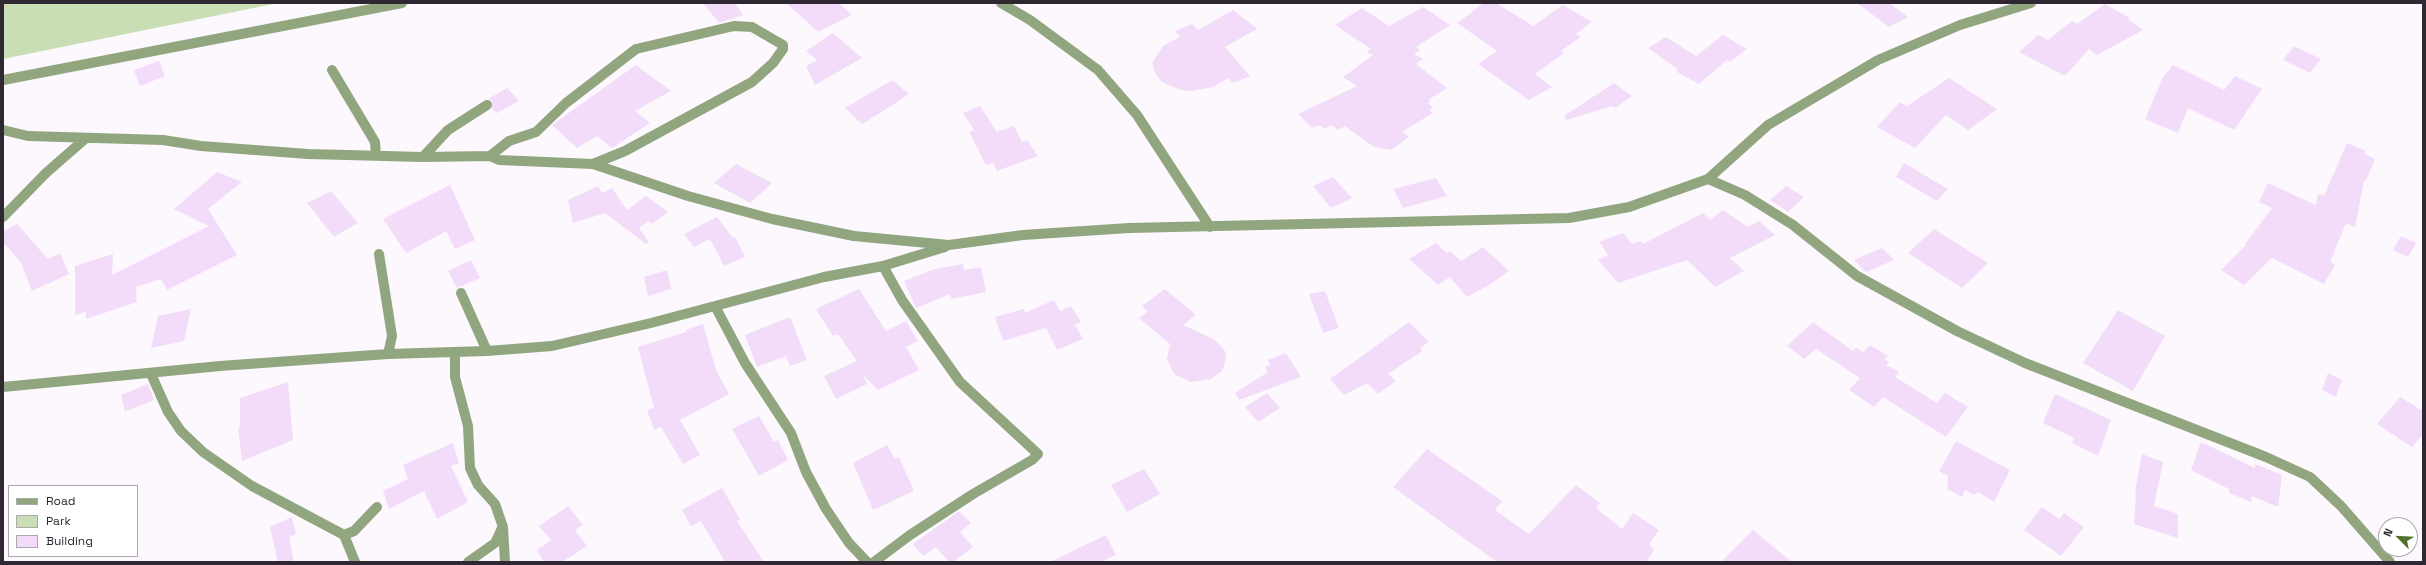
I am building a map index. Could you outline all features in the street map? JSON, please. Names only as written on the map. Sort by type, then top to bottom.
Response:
[{"type":"street","points":[[3,80],[402,3]]},
{"type":"street","points":[[1001,3],[1030,20],[1098,70],[1137,115],[1210,227]]},
{"type":"street","points":[[3,387],[388,354],[487,351],[552,346],[608,334],[824,277],[883,266],[949,245],[1023,235],[1072,231],[1569,218],[1629,207],[1708,179],[1768,125],[1878,60],[1960,25],[2031,3]]},
{"type":"street","points":[[490,156],[509,141],[536,132],[566,103],[636,49],[734,26],[752,27],[783,45],[783,49],[773,63],[752,82],[675,122],[625,152],[593,164]]},
{"type":"street","points":[[332,70],[334,76],[372,136],[376,155]]},
{"type":"street","points":[[423,157],[448,130],[486,105]]},
{"type":"street","points":[[3,130],[28,136],[163,140],[201,146],[308,154],[423,157],[490,156],[499,160],[593,164],[688,196],[772,219],[854,236],[949,245]]},
{"type":"street","points":[[3,217],[46,174],[86,138]]},
{"type":"street","points":[[1708,179],[1745,195],[1793,225],[1857,276],[1957,331],[2026,363],[2266,457],[2310,477],[2341,506],[2390,562]]},
{"type":"street","points":[[379,254],[392,336],[388,354]]},
{"type":"street","points":[[874,562],[934,519],[1032,460],[1038,454],[1036,449],[960,382],[902,300],[883,266]]},
{"type":"street","points":[[462,294],[487,351]]},
{"type":"street","points":[[715,306],[745,363],[791,433],[806,472],[826,509],[849,543],[867,562]]},
{"type":"street","points":[[455,352],[454,376],[468,426],[470,468],[478,484],[494,504],[502,527],[505,562]]},
{"type":"street","points":[[151,374],[168,412],[181,431],[203,452],[252,486],[344,535],[355,562]]},
{"type":"street","points":[[344,535],[354,531],[377,507]]},
{"type":"street","points":[[468,562],[495,543],[502,527]]},
{"type":"green space","points":[[3,3],[278,3],[3,59]]},
{"type":"building","points":[[703,3],[735,3],[743,15],[719,23]]},
{"type":"building","points":[[786,3],[839,3],[852,15],[818,32]]},
{"type":"building","points":[[1484,3],[1496,3],[1533,26],[1563,5],[1592,22],[1576,34],[1581,37],[1561,51],[1564,53],[1535,74],[1552,87],[1529,100],[1478,64],[1497,51],[1457,23]]},
{"type":"building","points":[[1857,3],[1889,3],[1908,17],[1889,27]]},
{"type":"building","points":[[2105,4],[2130,18],[2128,19],[2143,30],[2097,55],[2089,49],[2065,76],[2019,52],[2038,35],[2048,40],[2072,21],[2077,24]]},
{"type":"building","points":[[1423,7],[1450,25],[1416,47],[1420,50],[1414,54],[1423,59],[1416,64],[1447,88],[1428,100],[1431,101],[1428,103],[1433,108],[1429,110],[1433,113],[1402,132],[1409,137],[1391,150],[1374,147],[1345,126],[1338,130],[1332,125],[1324,129],[1320,125],[1312,128],[1298,114],[1357,86],[1343,77],[1373,55],[1367,52],[1371,49],[1335,25],[1362,8],[1389,26]]},
{"type":"building","points":[[1233,10],[1257,29],[1225,47],[1250,76],[1233,83],[1228,78],[1213,87],[1192,91],[1181,90],[1162,82],[1156,75],[1152,63],[1163,46],[1180,37],[1175,31],[1192,24],[1198,30]]},
{"type":"building","points":[[833,33],[862,58],[815,85],[806,66],[817,60],[806,51]]},
{"type":"building","points":[[1723,35],[1747,49],[1730,62],[1727,60],[1699,84],[1677,72],[1676,68],[1648,48],[1666,37],[1696,56]]},
{"type":"building","points":[[2294,46],[2321,59],[2310,73],[2283,60]]},
{"type":"building","points":[[159,61],[165,76],[140,86],[134,70]]},
{"type":"building","points":[[636,65],[671,91],[635,111],[650,123],[612,148],[597,136],[577,148],[552,125]]},
{"type":"building","points":[[2173,65],[2224,90],[2235,76],[2262,89],[2234,130],[2188,108],[2178,133],[2145,119],[2163,77]]},
{"type":"building","points":[[1949,78],[1997,109],[1968,130],[1946,115],[1915,148],[1877,127],[1900,102],[1907,106]]},
{"type":"building","points":[[892,80],[909,94],[862,124],[845,108]]},
{"type":"building","points":[[1614,83],[1632,96],[1615,108],[1612,106],[1566,120],[1564,116]]},
{"type":"building","points":[[507,88],[519,101],[497,113],[492,109],[492,101],[488,99]]},
{"type":"building","points":[[980,106],[997,132],[1014,126],[1022,142],[1027,140],[1038,156],[997,171],[993,163],[986,165],[969,132],[974,130],[963,113]]},
{"type":"building","points":[[2347,143],[2366,151],[2364,154],[2375,159],[2366,181],[2364,181],[2355,227],[2346,223],[2330,262],[2335,265],[2324,284],[2272,258],[2244,285],[2221,270],[2246,245],[2245,244],[2272,208],[2259,202],[2268,183],[2316,205],[2318,194],[2324,196]]},
{"type":"building","points":[[1904,163],[1948,189],[1937,201],[1896,177]]},
{"type":"building","points":[[736,164],[772,183],[750,203],[714,183]]},
{"type":"building","points":[[217,172],[242,182],[208,209],[237,255],[167,290],[161,279],[136,287],[137,302],[86,319],[86,312],[75,315],[75,266],[113,254],[112,275],[209,226],[174,209]]},
{"type":"building","points":[[1333,177],[1352,198],[1331,208],[1313,186]]},
{"type":"building","points":[[1436,178],[1447,196],[1403,208],[1393,189]]},
{"type":"building","points":[[450,185],[475,240],[455,249],[446,231],[406,253],[383,219]]},
{"type":"building","points":[[598,186],[602,193],[612,188],[627,210],[646,196],[668,212],[652,224],[649,221],[639,228],[649,242],[646,244],[605,213],[573,223],[568,200]]},
{"type":"building","points":[[1786,186],[1804,197],[1788,212],[1770,200]]},
{"type":"building","points":[[331,191],[358,223],[334,237],[307,203]]},
{"type":"building","points":[[1723,210],[1748,227],[1759,221],[1775,235],[1730,258],[1744,271],[1715,287],[1687,260],[1618,283],[1598,260],[1608,255],[1599,242],[1623,233],[1632,244],[1640,241],[1643,244],[1703,213],[1710,220]]},
{"type":"building","points":[[717,217],[733,238],[735,237],[745,257],[724,266],[710,239],[694,247],[684,234]]},
{"type":"building","points":[[17,224],[48,259],[60,253],[69,274],[32,291],[22,266],[23,265],[3,242],[3,232]]},
{"type":"building","points":[[1934,229],[1988,263],[1962,288],[1908,253]]},
{"type":"building","points":[[2401,236],[2416,243],[2408,257],[2393,250]]},
{"type":"building","points":[[1436,243],[1447,253],[1450,251],[1461,261],[1483,247],[1509,271],[1491,284],[1467,297],[1450,277],[1438,285],[1409,259]]},
{"type":"building","points":[[1882,248],[1894,260],[1866,272],[1854,260]]},
{"type":"building","points":[[471,260],[480,278],[457,288],[448,271]]},
{"type":"building","points":[[963,264],[964,270],[981,267],[986,292],[951,299],[950,294],[916,308],[904,281],[935,269]]},
{"type":"building","points":[[667,270],[671,289],[648,296],[644,277]]},
{"type":"building","points":[[859,289],[886,331],[906,321],[918,341],[906,347],[919,370],[878,390],[863,375],[867,384],[836,399],[824,376],[857,361],[838,334],[833,336],[816,309]]},
{"type":"building","points":[[1165,289],[1196,315],[1183,325],[1214,339],[1225,351],[1226,359],[1222,371],[1211,379],[1191,382],[1174,374],[1167,359],[1170,344],[1139,318],[1148,311],[1142,306]]},
{"type":"building","points":[[1325,291],[1339,328],[1323,333],[1309,294]]},
{"type":"building","points":[[1054,300],[1060,311],[1071,306],[1081,322],[1075,325],[1083,339],[1057,350],[1046,328],[1003,341],[995,317],[1024,309],[1025,313]]},
{"type":"building","points":[[191,309],[184,341],[151,348],[158,316]]},
{"type":"building","points":[[2118,310],[2165,336],[2133,391],[2083,363]]},
{"type":"building","points":[[790,317],[807,360],[790,366],[786,356],[757,367],[745,335]]},
{"type":"building","points":[[1409,322],[1429,342],[1420,348],[1422,351],[1388,374],[1396,381],[1378,394],[1367,383],[1344,395],[1330,379]]},
{"type":"building","points":[[1813,322],[1853,351],[1856,348],[1863,352],[1870,345],[1888,356],[1885,359],[1889,362],[1886,365],[1899,372],[1895,377],[1937,403],[1945,393],[1968,407],[1946,437],[1883,397],[1874,407],[1849,390],[1860,378],[1816,349],[1804,359],[1787,346]]},
{"type":"building","points":[[703,324],[716,370],[729,394],[680,420],[700,455],[683,464],[661,427],[654,430],[647,410],[654,408],[638,347],[686,332],[686,330]]},
{"type":"building","points":[[1286,353],[1301,377],[1239,400],[1235,393],[1268,372],[1265,367],[1270,365],[1268,360]]},
{"type":"building","points":[[2328,373],[2342,380],[2336,397],[2322,390]]},
{"type":"building","points":[[288,382],[293,440],[242,461],[238,428],[240,427],[240,398]]},
{"type":"building","points":[[148,384],[154,400],[125,412],[121,395]]},
{"type":"building","points":[[1267,393],[1280,408],[1258,422],[1245,407]]},
{"type":"building","points":[[2055,394],[2111,420],[2098,456],[2072,443],[2074,438],[2043,423]]},
{"type":"building","points":[[2400,397],[2423,411],[2423,434],[2412,447],[2377,424]]},
{"type":"building","points":[[759,416],[774,442],[778,440],[788,460],[759,476],[732,429]]},
{"type":"building","points":[[1956,441],[2010,470],[1994,502],[1978,492],[1974,495],[1965,490],[1962,497],[1947,489],[1948,476],[1939,471]]},
{"type":"building","points":[[2201,442],[2255,468],[2255,464],[2282,475],[2278,507],[2252,496],[2251,502],[2229,493],[2229,489],[2191,470]]},
{"type":"building","points":[[453,443],[459,463],[451,466],[468,502],[437,519],[424,491],[389,509],[383,491],[408,479],[403,465]]},
{"type":"building","points":[[887,445],[895,459],[899,457],[914,491],[873,510],[853,463]]},
{"type":"building","points":[[1427,449],[1502,501],[1495,510],[1529,534],[1576,485],[1600,503],[1596,508],[1622,529],[1633,513],[1659,530],[1649,544],[1654,550],[1646,562],[1497,562],[1393,487]]},
{"type":"building","points":[[2142,454],[2163,462],[2154,506],[2178,514],[2178,538],[2134,524],[2135,491]]},
{"type":"building","points":[[1144,469],[1160,494],[1127,512],[1111,485]]},
{"type":"building","points":[[722,488],[740,519],[737,521],[764,562],[725,562],[701,521],[691,526],[682,510]]},
{"type":"building","points":[[568,506],[583,525],[575,530],[587,546],[562,562],[544,562],[537,550],[551,540],[539,526]]},
{"type":"building","points":[[2042,507],[2059,519],[2064,513],[2084,527],[2061,556],[2024,530]]},
{"type":"building","points":[[959,511],[971,523],[960,532],[973,547],[953,562],[949,562],[936,547],[923,556],[913,544]]},
{"type":"building","points":[[292,517],[296,534],[289,537],[294,562],[278,562],[270,527]]},
{"type":"building","points":[[1753,530],[1792,562],[1721,562]]},
{"type":"building","points":[[1106,535],[1116,555],[1101,562],[1050,562]]}]
